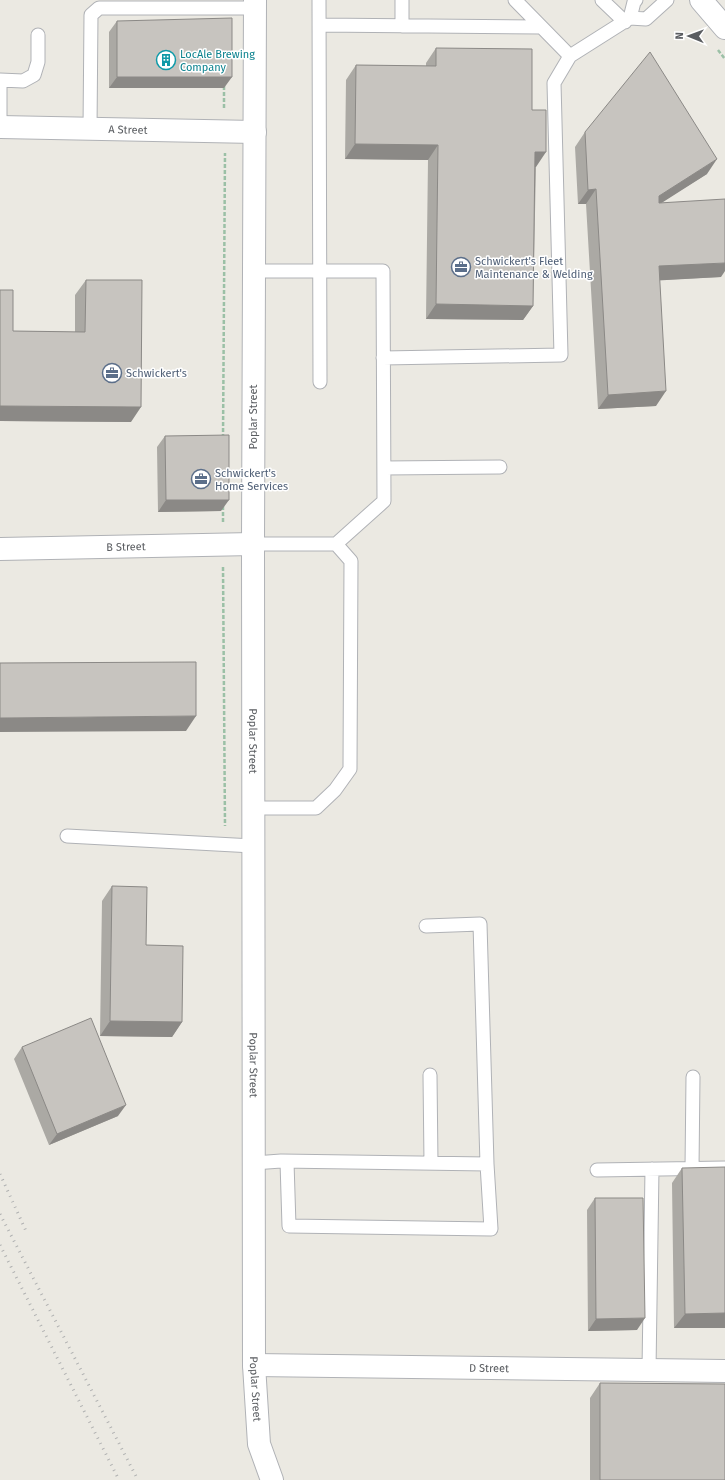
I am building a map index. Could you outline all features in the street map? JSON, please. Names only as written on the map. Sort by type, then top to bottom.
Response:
[{"type":"street","points":[[701,0],[725,28]]},
{"type":"street","name":"Poplar Street","points":[[255,4],[252,544],[254,1365],[259,1444],[272,1480]]},
{"type":"street","name":"A Street","points":[[0,127],[255,132]]},
{"type":"street","name":"B Street","points":[[0,549],[252,544]]},
{"type":"street","name":"D Street","points":[[254,1365],[725,1371]]},
{"type":"lane","points":[[319,0],[320,382]]},
{"type":"lane","points":[[402,0],[402,26]]},
{"type":"lane","points":[[515,0],[570,56]]},
{"type":"lane","points":[[602,0],[628,20]]},
{"type":"lane","points":[[628,20],[636,0]]},
{"type":"lane","points":[[383,358],[561,355],[554,83],[570,56],[628,20],[646,19],[667,0]]},
{"type":"lane","points":[[90,129],[91,15],[95,11],[99,8],[255,4]]},
{"type":"lane","points":[[319,25],[541,27]]},
{"type":"lane","points":[[0,127],[0,80],[23,81],[34,75],[38,62],[38,35]]},
{"type":"lane","points":[[252,544],[336,544],[384,501],[383,271],[254,271]]},
{"type":"lane","points":[[384,468],[500,467]]},
{"type":"lane","points":[[253,808],[316,808],[335,790],[350,769],[350,561],[336,544]]},
{"type":"lane","points":[[67,836],[253,846]]},
{"type":"lane","points":[[287,1162],[289,1226],[491,1229],[487,1164],[480,924],[426,926]]},
{"type":"lane","points":[[430,1075],[431,1163]]},
{"type":"lane","points":[[692,1168],[693,1077]]},
{"type":"lane","points":[[253,1163],[487,1164]]},
{"type":"lane","points":[[597,1170],[725,1168]]},
{"type":"lane","points":[[649,1370],[652,1169]]},
{"type":"path","points":[[223,442],[225,159],[224,81]]},
{"type":"path","points":[[223,505],[225,845]]},
{"type":"building","name":"LocAle Brewing Company","points":[[232,18],[232,77],[117,77],[117,21]]},
{"type":"building","points":[[436,48],[532,49],[532,110],[546,110],[546,152],[535,152],[533,306],[436,304],[438,145],[355,144],[356,65],[436,66]]},
{"type":"building","points":[[650,52],[717,159],[659,196],[659,203],[725,199],[725,263],[659,266],[666,391],[608,395],[596,189],[588,190],[585,132]]},
{"type":"building","points":[[86,280],[142,280],[141,407],[0,406],[0,290],[13,290],[13,331],[85,332]]},
{"type":"building","points":[[229,435],[229,500],[166,500],[165,436]]},
{"type":"building","points":[[196,662],[196,716],[0,718],[0,663]]},
{"type":"building","points":[[112,886],[147,887],[146,945],[183,946],[182,1022],[110,1021]]},
{"type":"building","points":[[91,1018],[126,1105],[57,1134],[22,1047]]},
{"type":"building","points":[[725,1167],[725,1313],[685,1314],[682,1168]]},
{"type":"building","points":[[595,1198],[643,1198],[645,1318],[596,1319]]},
{"type":"building","points":[[600,1383],[725,1384],[725,1480],[600,1480]]},
{"type":"railway","points":[[0,1174],[26,1231]]},
{"type":"railway","points":[[0,1214],[138,1480]]},
{"type":"railway","points":[[0,1245],[119,1480]]},
{"type":"place","name":"LocAle Brewing Company","points":[[166,60]]},
{"type":"place","name":"Schwickert's Fleet Maintenance & Welding","points":[[461,267]]},
{"type":"place","name":"Schwickert's","points":[[112,373]]},
{"type":"place","name":"Schwickert's Home Services","points":[[201,479]]}]
